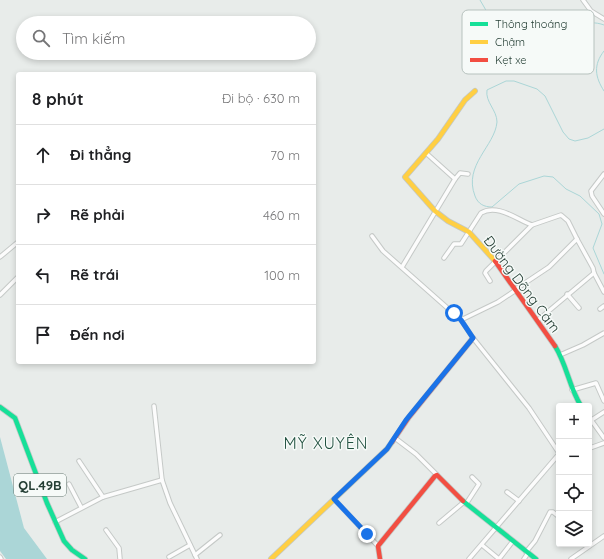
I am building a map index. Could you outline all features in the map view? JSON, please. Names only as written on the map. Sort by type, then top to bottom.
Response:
[{"type":"street","points":[[583,0],[590,10]]},
{"type":"street","points":[[594,13],[604,19]]},
{"type":"street","points":[[455,179],[426,153],[449,125],[465,100],[475,91]]},
{"type":"street","name":"Đường Dõng Cảm","points":[[426,153],[405,176],[436,211],[448,221],[469,232],[496,262],[538,320],[560,355],[572,390],[580,403]]},
{"type":"street","points":[[402,267],[455,179],[460,173],[468,174]]},
{"type":"street","points":[[604,174],[591,192],[604,214]]},
{"type":"street","points":[[444,258],[454,244],[461,244],[481,213],[485,211],[503,212],[532,225]]},
{"type":"street","points":[[490,281],[485,272],[532,225],[561,215],[568,221],[604,292]]},
{"type":"street","points":[[372,236],[383,251],[461,320],[473,338],[529,408],[556,448]]},
{"type":"street","points":[[461,320],[498,302],[549,267],[577,238]]},
{"type":"street","points":[[0,257],[16,244]]},
{"type":"street","points":[[538,320],[567,294],[594,273]]},
{"type":"street","points":[[0,295],[16,279]]},
{"type":"street","points":[[567,294],[579,308]]},
{"type":"street","points":[[560,355],[604,334]]},
{"type":"street","points":[[271,559],[387,449],[406,420],[473,338]]},
{"type":"street","points":[[572,390],[596,382],[604,401]]},
{"type":"street","points":[[154,406],[162,480],[170,503],[197,559]]},
{"type":"street","name":"QL.49B","points":[[0,407],[15,418],[55,522],[64,540],[72,550],[85,559]]},
{"type":"street","points":[[592,418],[604,412]]},
{"type":"street","points":[[592,422],[604,438]]},
{"type":"street","points":[[395,438],[416,454],[465,503],[536,559]]},
{"type":"street","points":[[592,447],[604,443]]},
{"type":"street","points":[[469,559],[497,528],[556,457]]},
{"type":"street","points":[[79,461],[103,497]]},
{"type":"street","points":[[378,546],[435,476],[437,476]]},
{"type":"street","points":[[439,523],[465,503],[479,484],[472,477]]},
{"type":"street","points":[[55,522],[81,507],[103,497],[162,480]]},
{"type":"street","points":[[69,484],[81,507]]},
{"type":"street","points":[[507,492],[519,501]]},
{"type":"street","points":[[334,499],[378,546],[380,559]]},
{"type":"street","points":[[524,559],[550,512],[556,514]]},
{"type":"street","points":[[106,530],[119,548],[121,554],[120,559]]},
{"type":"street","points":[[195,554],[220,535]]},
{"type":"street","points":[[571,559],[604,536]]},
{"type":"street","points":[[482,545],[499,559],[512,541]]},
{"type":"street","points":[[169,558],[190,545]]},
{"type":"water","points":[[0,437],[24,528],[47,559],[6,559],[0,551]]},
{"type":"waterway","points":[[480,0],[486,10]]},
{"type":"waterway","points":[[594,23],[604,25]]},
{"type":"waterway","points":[[604,51],[600,56],[596,71],[604,91]]},
{"type":"waterway","points":[[604,129],[588,138],[575,141],[569,139],[563,132],[545,96],[537,89],[514,81],[506,81],[487,90],[488,98],[497,122],[495,131],[476,165],[472,185],[478,201],[484,206],[492,207],[519,184],[544,176],[553,177],[566,189],[580,196],[599,214],[602,224],[593,248],[604,274]]},
{"type":"traffic: fast","points":[[555,346],[579,403]]},
{"type":"traffic: fast","points":[[0,407],[15,418],[47,503],[64,541],[72,550],[85,559]]},
{"type":"traffic: fast","points":[[463,501],[536,559]]},
{"type":"traffic: slow","points":[[475,91],[465,100],[438,139],[405,177],[435,211],[448,221],[469,232],[495,261]]},
{"type":"traffic: slow","points":[[271,559],[387,449],[392,442]]},
{"type":"traffic: jam","points":[[495,261],[555,346]]},
{"type":"traffic: jam","points":[[392,442],[409,417],[473,338]]},
{"type":"traffic: jam","points":[[380,559],[378,546],[435,476],[437,475],[463,501]]},
{"type":"district","name":"MỸ XUYÊN","points":[[326,443]]},
{"type":"route","points":[[367,534],[334,499],[387,449],[406,420],[419,406],[473,338],[461,320],[454,313]]}]
